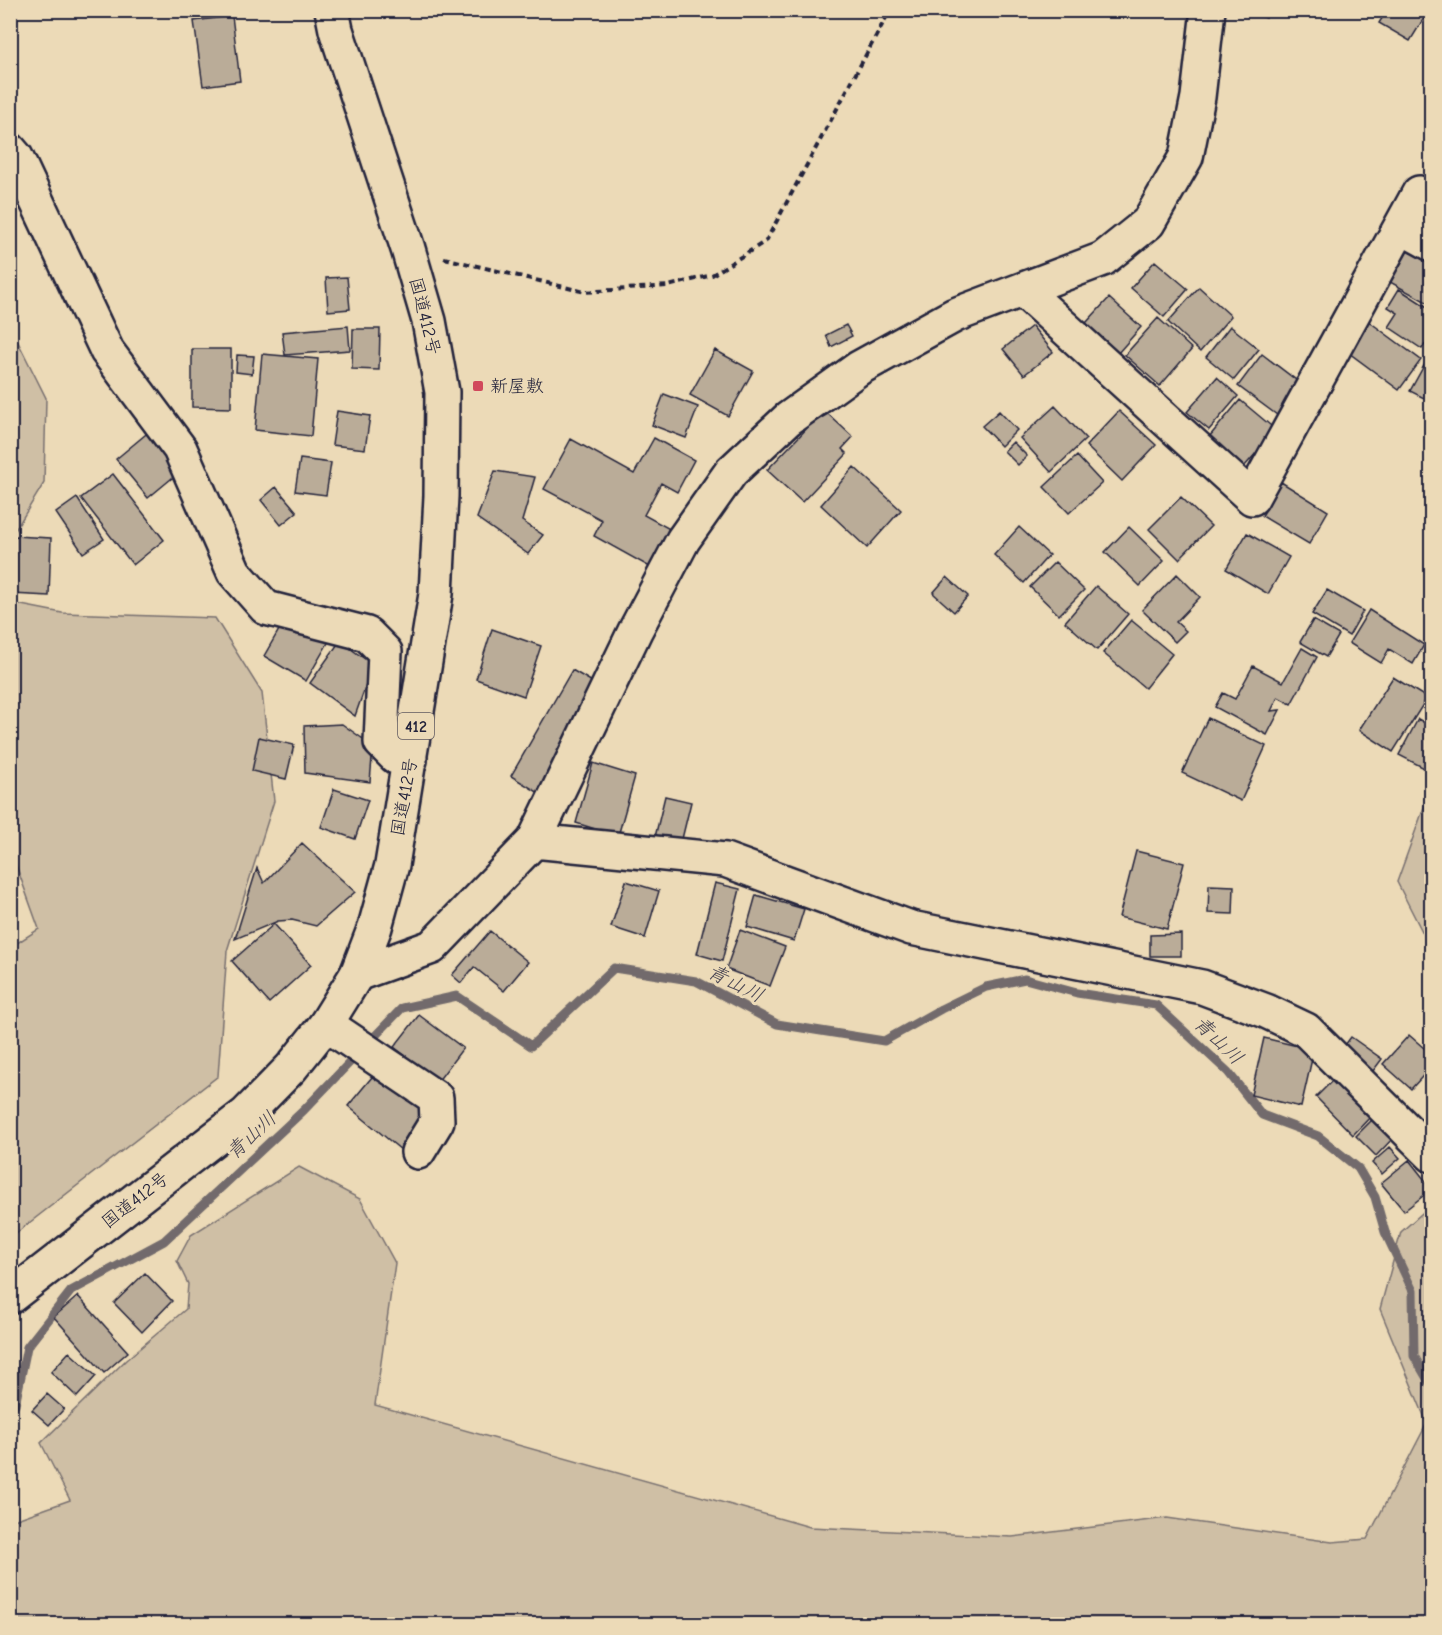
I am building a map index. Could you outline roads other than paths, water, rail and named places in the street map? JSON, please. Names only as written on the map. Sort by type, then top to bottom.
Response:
[{"type":"main road","name":"国道412号","points":[[10,1297],[246,1114],[291,1068],[326,1024],[357,974],[375,927],[392,865],[436,594],[441,496],[442,392],[429,321],[408,249],[336,30],[332,10]]},
{"type":"main road","points":[[357,974],[432,947],[534,841],[635,631],[683,540],[731,472],[788,419],[860,368],[955,315],[1103,259],[1148,223],[1186,157],[1198,97],[1208,10]]},
{"type":"main road","points":[[10,150],[21,168],[107,351],[180,450],[234,572],[266,608],[367,634],[385,652],[381,742],[396,757],[410,760]]},
{"type":"main road","points":[[1023,290],[1252,498],[1419,194]]},
{"type":"main road","points":[[1401,226],[1431,244]]},
{"type":"main road","points":[[534,841],[725,860],[911,928],[1202,987],[1266,1011],[1306,1030],[1431,1155]]},
{"type":"main road","points":[[326,1024],[436,1098],[437,1121],[418,1152]]},
{"type":"waterway","name":"青山川","points":[[10,1408],[15,1405],[27,1347],[71,1291],[164,1241],[304,1110],[402,1008],[457,996],[531,1046],[614,968],[696,981],[777,1024],[884,1041],[986,987],[1025,979],[1077,993],[1156,1005],[1228,1072],[1262,1115],[1318,1136],[1358,1168],[1375,1197],[1385,1232],[1413,1291],[1414,1356],[1432,1387]]},
{"type":"place","name":"新屋敷","points":[[478,386]]}]
